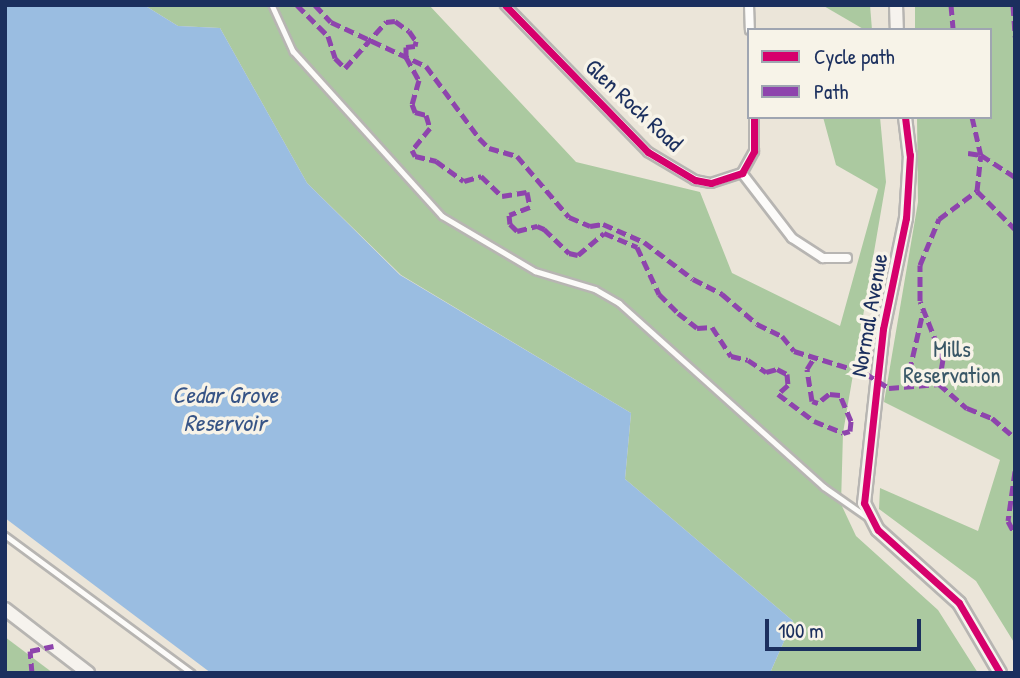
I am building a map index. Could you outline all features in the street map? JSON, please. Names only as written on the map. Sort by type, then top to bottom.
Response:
[{"type":"street","name":"Glen Rock Road","points":[[505,5],[648,152],[695,180],[711,183],[742,173]]},
{"type":"street","points":[[749,5],[750,28]]},
{"type":"street","points":[[895,5],[897,28]]},
{"type":"street","points":[[754,119],[754,151],[742,173],[792,237],[823,258],[846,258]]},
{"type":"street","name":"Normal Avenue","points":[[869,519],[863,495],[870,433],[883,329],[908,196],[905,119]]},
{"type":"street","points":[[869,519],[950,592],[1000,673]]},
{"type":"street","points":[[5,610],[88,673]]},
{"type":"lane","points":[[272,5],[293,51],[442,216],[535,271],[595,289],[619,303],[824,487],[869,519]]},
{"type":"lane","points":[[5,535],[192,673]]},
{"type":"green space","points":[[144,5],[429,5],[576,162],[700,192],[732,273],[840,326],[878,189],[836,165],[824,119],[880,119],[886,182],[843,433],[841,504],[856,536],[938,610],[978,673],[770,673],[793,621],[625,479],[631,413],[401,275],[307,183],[220,28],[178,26]]},
{"type":"green space","points":[[822,5],[870,5],[872,28],[862,28]]},
{"type":"green space","name":"Mills Reservation","points":[[915,5],[1015,5],[1015,644],[976,581],[879,509],[880,488],[978,531],[1000,460],[884,402],[918,202],[917,119],[992,119],[992,28],[915,28]]},
{"type":"green space","points":[[5,637],[53,673],[5,673]]},
{"type":"water","name":"Cedar Grove Reservoir","points":[[5,5],[144,5],[178,26],[220,28],[307,183],[400,275],[631,413],[625,479],[793,621],[770,673],[211,673],[5,518]]},
{"type":"marked path","points":[[297,5],[328,36],[335,58],[345,68],[386,22],[395,21],[409,31],[416,41],[415,46],[406,47],[406,57],[419,80],[412,104],[415,112],[426,115],[430,128],[412,150],[415,156],[436,161],[464,181],[481,176],[502,196],[527,192],[530,207],[509,215],[510,224],[517,231],[537,226],[544,229],[569,253],[578,255],[604,233],[637,247],[659,294],[678,313],[697,328],[712,327],[731,356],[748,360],[766,372],[777,369],[787,374],[788,385],[778,394],[814,421],[843,433],[850,431],[851,421],[840,395],[829,394],[818,403],[812,401],[807,369],[814,358]]},
{"type":"marked path","points":[[315,5],[331,22],[426,66],[479,138],[489,148],[517,156],[569,217],[590,226],[603,224],[644,242],[693,279],[722,294],[757,324],[782,336],[794,351],[865,373],[889,388],[939,384],[967,408],[992,418],[1015,438]]},
{"type":"marked path","points":[[951,5],[953,28]]},
{"type":"marked path","points":[[1013,5],[1015,37]]},
{"type":"marked path","points":[[972,119],[981,155]]},
{"type":"marked path","points":[[968,153],[981,155],[1015,177]]},
{"type":"marked path","points":[[977,191],[981,155]]},
{"type":"marked path","points":[[977,191],[1015,229]]},
{"type":"marked path","points":[[939,384],[943,359],[920,301],[920,265],[939,219],[977,191]]},
{"type":"marked path","points":[[906,386],[923,312]]},
{"type":"marked path","points":[[1015,471],[1008,521],[1015,534]]},
{"type":"marked path","points":[[32,673],[30,651],[53,646]]},
{"type":"cycle path","points":[[505,5],[648,152],[695,180],[711,183],[742,173],[754,151],[754,119]]},
{"type":"cycle path","points":[[905,119],[910,155],[906,218],[883,329],[864,503],[878,530],[959,603],[1000,673]]}]
